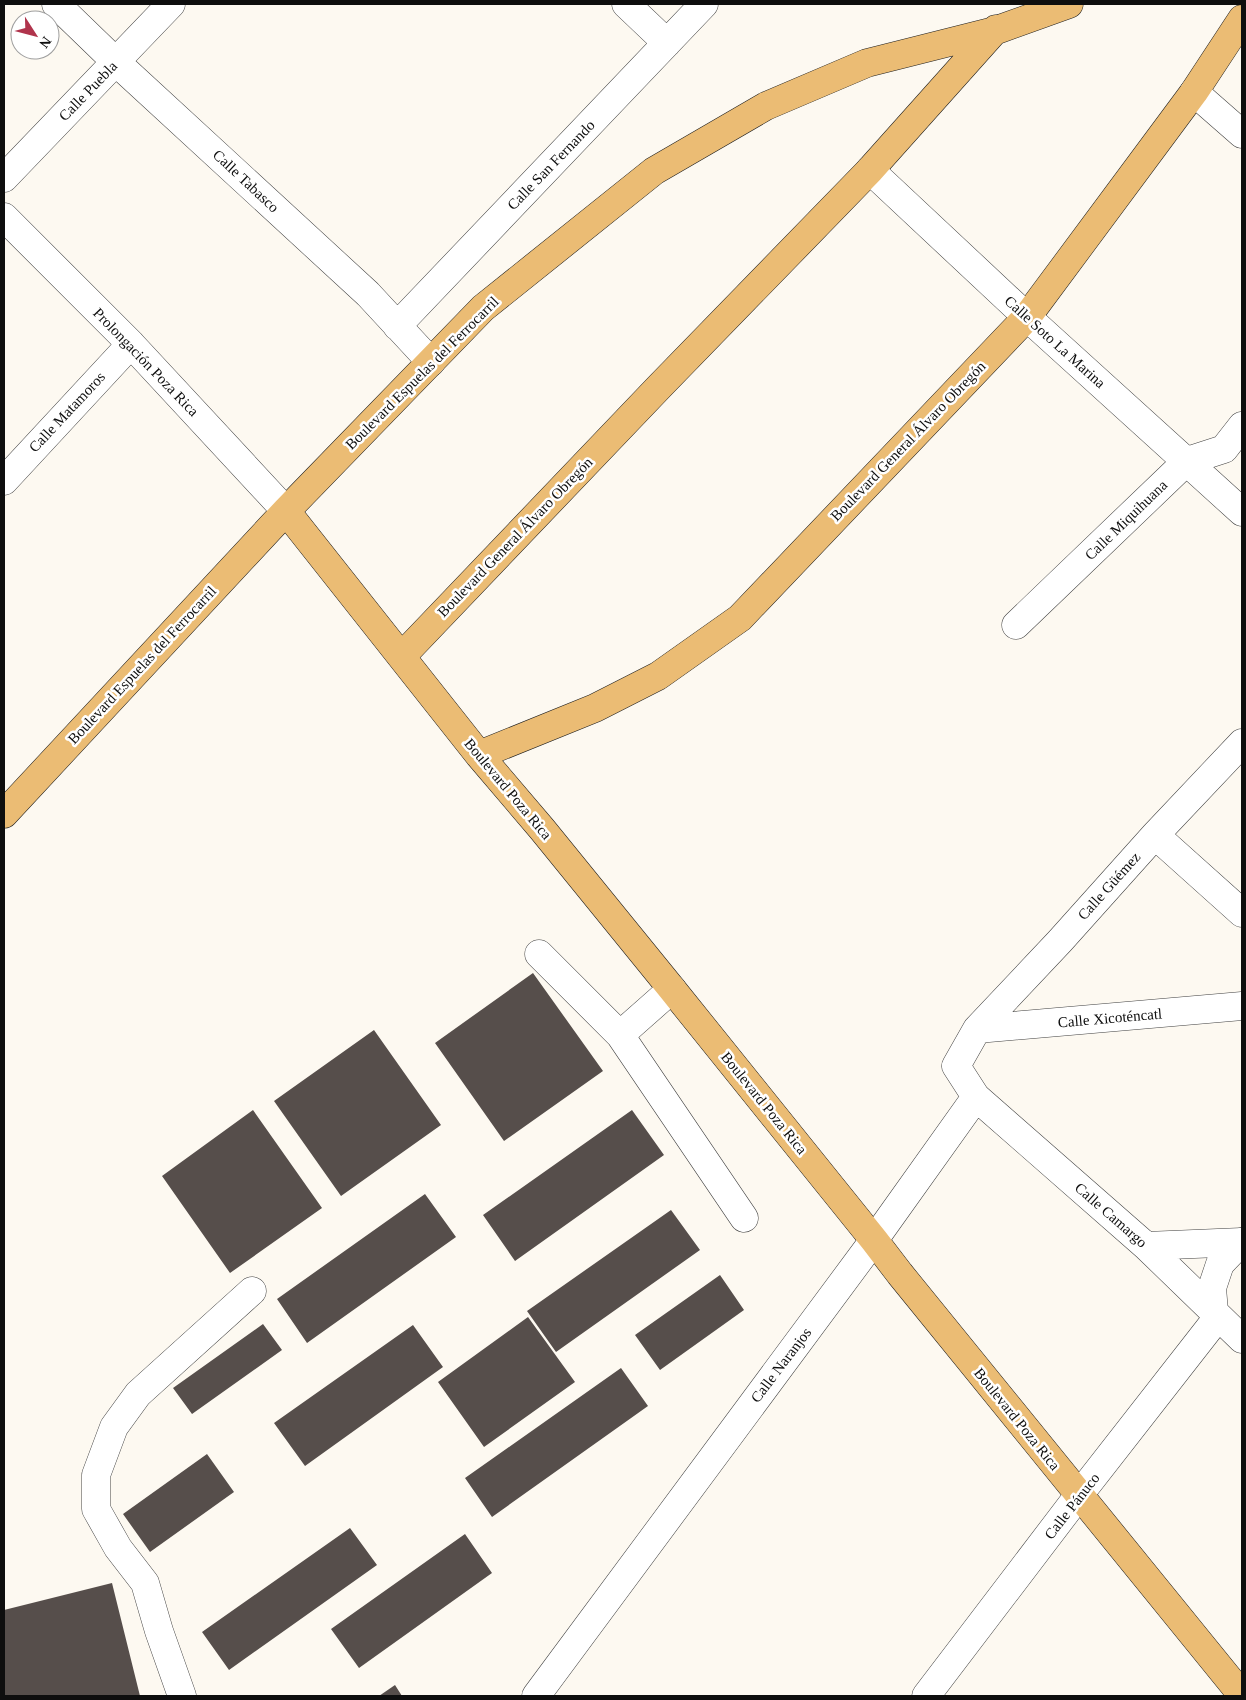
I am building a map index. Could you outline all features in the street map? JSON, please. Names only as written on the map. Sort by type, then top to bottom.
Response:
[{"type":"main road","name":"Boulevard General Álvaro Obregón","points":[[402,656],[652,394],[870,170],[1019,4]]},
{"type":"main road","name":"Boulevard Espuelas del Ferrocarril","points":[[4,814],[286,511],[483,308],[654,171],[766,106],[867,63],[994,31],[1069,4]]},
{"type":"main road","name":"Boulevard General Álvaro Obregón","points":[[480,755],[594,708],[658,676],[740,618],[1027,317],[1194,92],[1242,19]]},
{"type":"main road","name":"Boulevard Poza Rica","points":[[286,511],[480,755],[672,989],[900,1274],[1242,1695]]},
{"type":"street","name":"Calle Tabasco","points":[[56,4],[116,62],[368,294],[431,362]]},
{"type":"street","name":"Calle Puebla","points":[[4,178],[171,4]]},
{"type":"street","points":[[626,4],[667,43]]},
{"type":"street","name":"Calle San Fernando","points":[[397,326],[704,4]]},
{"type":"street","points":[[1194,92],[1242,134]]},
{"type":"street","name":"Calle Soto La Marina","points":[[870,170],[1027,317],[1242,512]]},
{"type":"street","name":"Prolongación Poza Rica","points":[[4,218],[131,344],[286,511]]},
{"type":"street","name":"Calle Matamoros","points":[[4,481],[131,344]]},
{"type":"street","name":"Calle Miquihuana","points":[[1016,626],[1188,461],[1224,449],[1242,426]]},
{"type":"street","name":"Calle Güémez","points":[[977,1029],[1060,941],[1155,834],[1242,744]]},
{"type":"street","points":[[1155,834],[1242,913]]},
{"type":"street","points":[[539,954],[620,1035],[744,1218]]},
{"type":"street","points":[[620,1035],[672,989]]},
{"type":"street","name":"Calle Xicoténcatl","points":[[977,1029],[1242,1006]]},
{"type":"street","points":[[976,1097],[956,1066],[977,1029]]},
{"type":"street","name":"Calle Naranjos","points":[[536,1696],[874,1240],[976,1097]]},
{"type":"street","name":"Calle Camargo","points":[[976,1097],[1146,1246],[1242,1339]]},
{"type":"street","points":[[1146,1246],[1241,1242]]},
{"type":"street","points":[[1216,1314],[1212,1288],[1220,1264],[1241,1242]]},
{"type":"street","points":[[182,1696],[159,1631],[145,1583],[118,1548],[96,1509],[96,1474],[114,1427],[138,1394],[252,1292]]},
{"type":"street","name":"Calle Pánuco","points":[[926,1696],[1216,1314]]},
{"type":"building","points":[[533,973],[603,1071],[504,1141],[435,1043]]},
{"type":"building","points":[[374,1030],[441,1125],[341,1196],[274,1101]]},
{"type":"building","points":[[253,1110],[322,1208],[230,1273],[162,1176]]},
{"type":"building","points":[[632,1110],[664,1155],[515,1261],[483,1215]]},
{"type":"building","points":[[425,1194],[456,1237],[307,1343],[277,1299]]},
{"type":"building","points":[[671,1210],[700,1250],[556,1352],[527,1311]]},
{"type":"building","points":[[720,1275],[744,1310],[660,1370],[635,1335]]},
{"type":"building","points":[[528,1317],[575,1382],[484,1447],[438,1382]]},
{"type":"building","points":[[263,1324],[282,1350],[192,1414],[173,1388]]},
{"type":"building","points":[[413,1325],[443,1367],[305,1466],[274,1423]]},
{"type":"building","points":[[621,1368],[648,1406],[492,1517],[465,1478]]},
{"type":"building","points":[[207,1454],[234,1492],[150,1552],[123,1514]]},
{"type":"building","points":[[350,1528],[377,1565],[229,1670],[202,1632]]},
{"type":"building","points":[[465,1534],[492,1573],[359,1668],[331,1629]]},
{"type":"building","points":[[112,1583],[140,1696],[4,1696],[4,1610]]},
{"type":"building","points":[[395,1685],[402,1696],[379,1696]]}]
